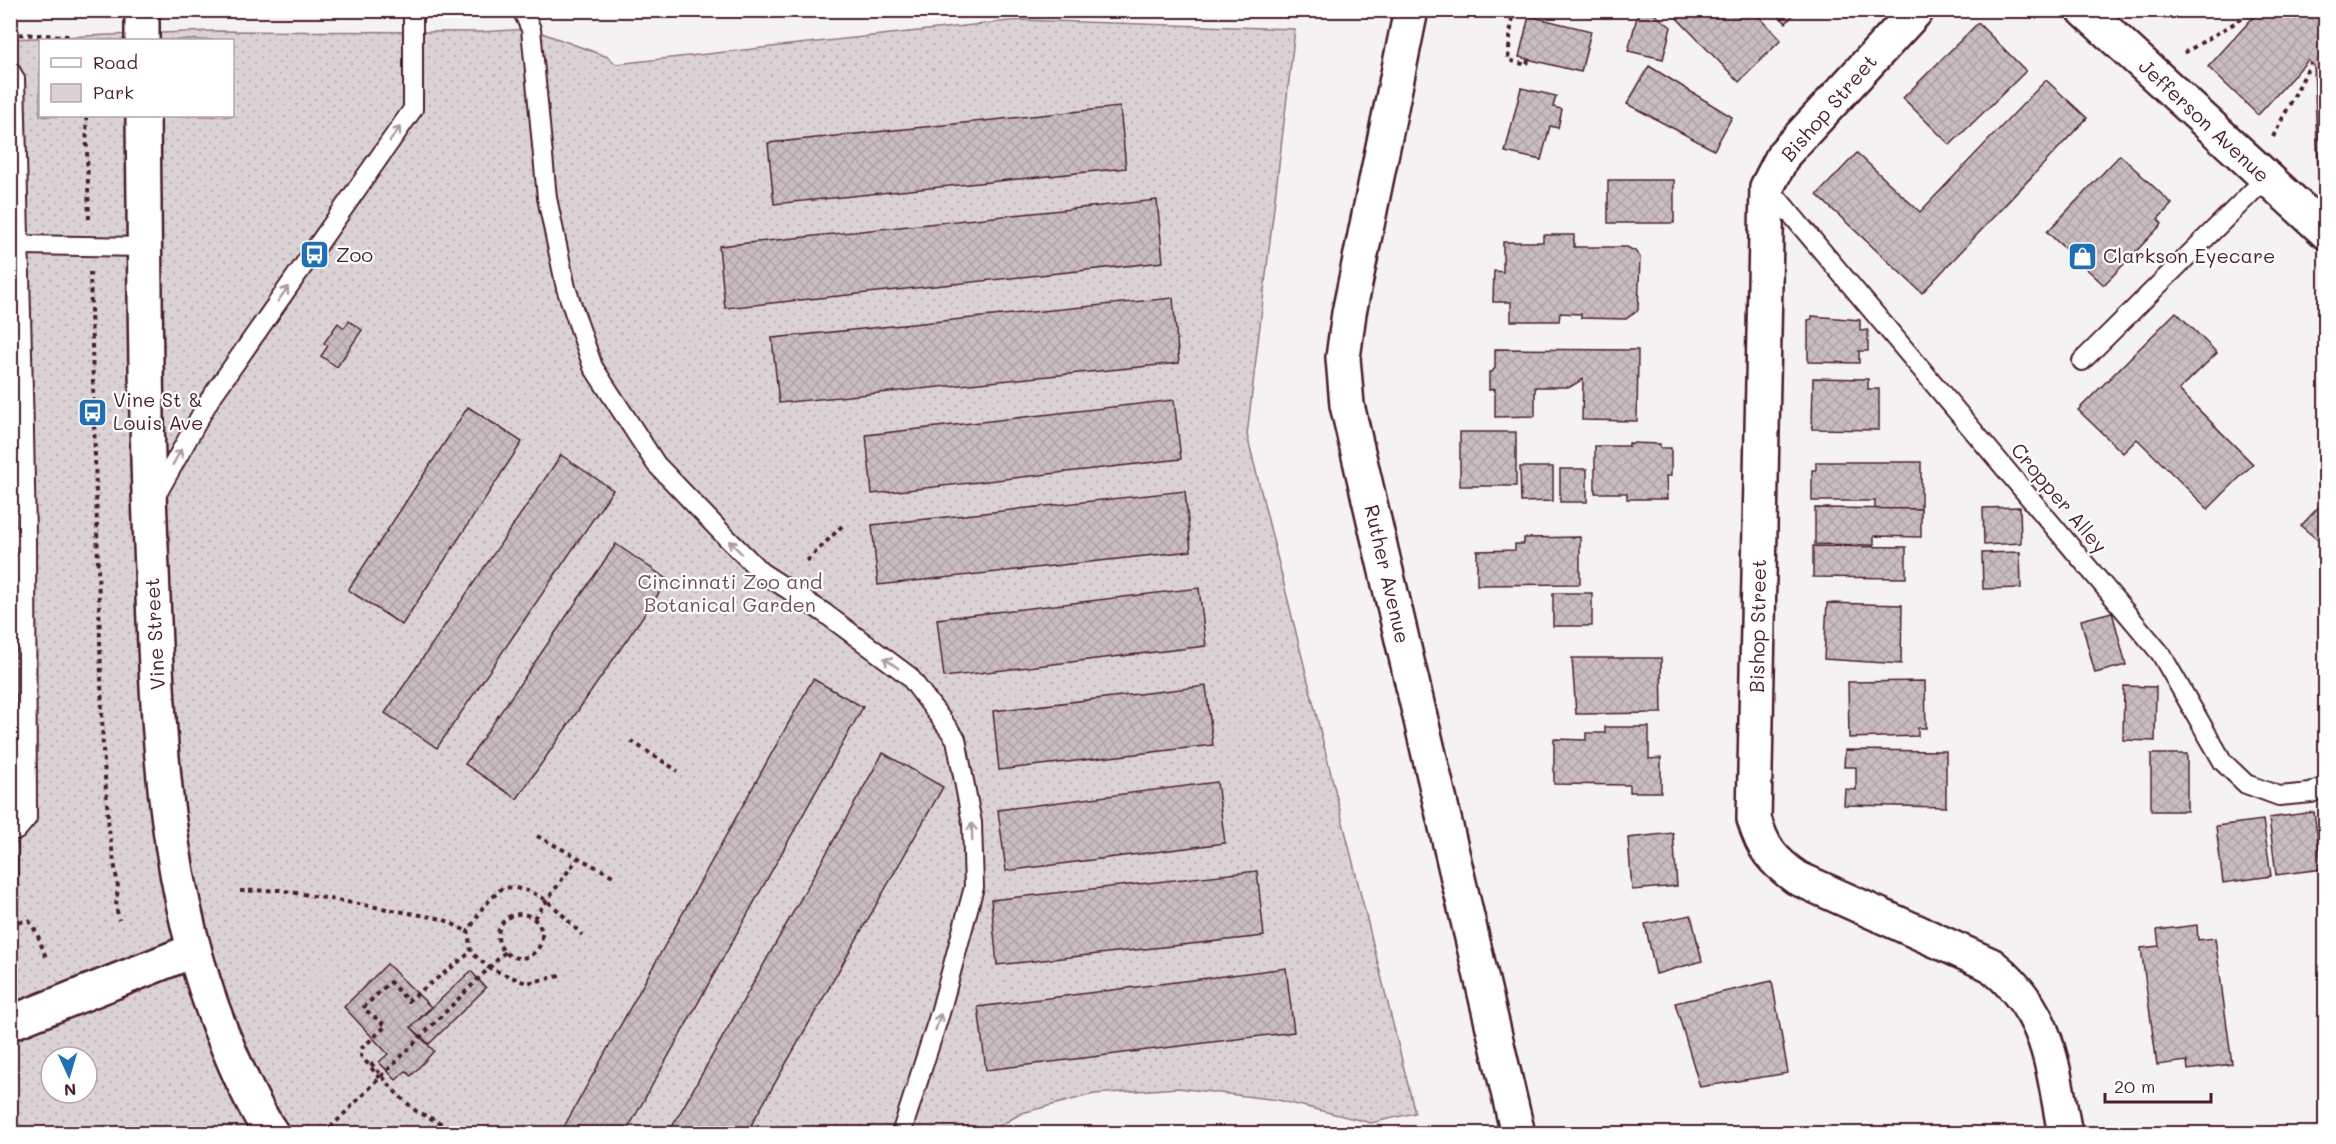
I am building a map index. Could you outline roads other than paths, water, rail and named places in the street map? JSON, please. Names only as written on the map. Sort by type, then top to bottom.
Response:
[{"type":"street","points":[[141,10],[142,39]]},
{"type":"street","name":"Ruther Avenue","points":[[1412,10],[1349,313],[1343,358],[1347,405],[1518,1134]]},
{"type":"street","name":"Bishop Street","points":[[1917,10],[1784,154],[1767,187],[1754,819],[1762,843],[1776,864],[1797,878],[1991,965],[2014,983],[2034,1012],[2049,1049],[2065,1134]]},
{"type":"street","name":"Jefferson Avenue","points":[[2084,10],[2325,232]]},
{"type":"street","name":"Vine Street","points":[[143,117],[149,508],[155,665],[167,807],[192,951],[221,1033],[243,1083],[272,1134]]},
{"type":"street","points":[[10,1023],[192,951]]},
{"type":"lane","points":[[149,508],[210,399],[412,109],[413,10]]},
{"type":"lane","points":[[522,10],[531,29],[547,198],[566,288],[593,367],[656,464],[723,534],[761,572],[823,612],[909,676],[956,739],[972,823],[974,887],[940,1013],[901,1134]]},
{"type":"lane","points":[[10,69],[15,79],[21,245],[17,431],[18,636],[27,818],[17,830],[10,830]]},
{"type":"lane","points":[[2082,361],[2266,178]]},
{"type":"lane","name":"Cropper Alley","points":[[1767,187],[2162,654],[2223,762],[2246,784],[2279,796],[2311,793],[2325,786]]},
{"type":"lane","points":[[21,245],[145,247]]},
{"type":"place","name":"Zoo","points":[[315,255]]},
{"type":"place","name":"Clarkson Eyecare","points":[[2082,256]]},
{"type":"place","name":"Vine St & Louis Ave","points":[[92,412]]},
{"type":"park label","name":"Cincinnati Zoo and Botanical Garden","points":[[730,594]]}]
